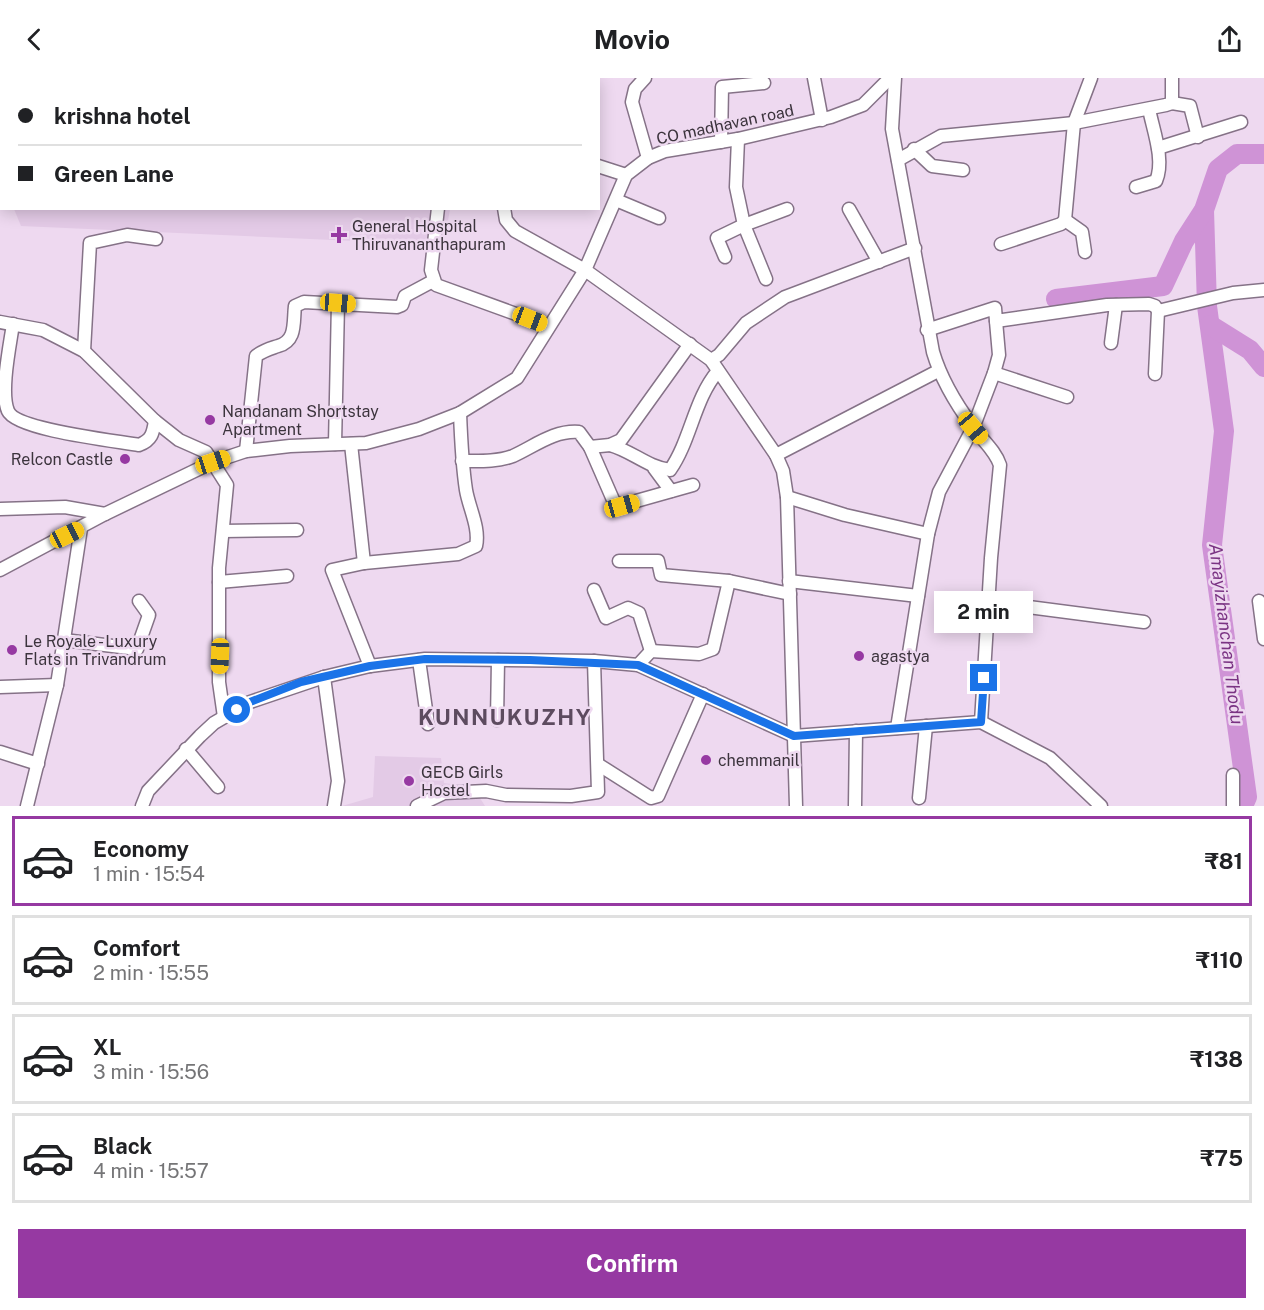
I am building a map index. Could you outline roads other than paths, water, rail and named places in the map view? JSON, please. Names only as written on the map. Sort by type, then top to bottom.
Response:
[{"type":"street","points":[[645,78],[635,88],[632,102],[648,158]]},
{"type":"street","points":[[814,78],[822,120]]},
{"type":"street","name":"CO madhavan road","points":[[626,175],[648,158],[665,151],[738,140],[822,120],[863,105],[890,78]]},
{"type":"street","points":[[895,78],[892,129],[915,248],[927,330],[938,370],[973,428],[998,457],[1001,475],[992,558],[981,722]]},
{"type":"street","points":[[1001,244],[1061,224],[1065,220],[1074,123],[1091,78]]},
{"type":"street","points":[[1172,78],[1173,103]]},
{"type":"street","points":[[721,142],[722,87],[764,83]]},
{"type":"street","points":[[898,160],[914,149],[941,136],[1074,123],[1173,103],[1190,106],[1197,137]]},
{"type":"street","points":[[1136,187],[1156,180],[1158,175],[1158,148],[1149,109]]},
{"type":"street","points":[[1158,148],[1241,122]]},
{"type":"street","points":[[738,140],[736,187],[744,225],[766,279]]},
{"type":"street","points":[[914,149],[932,165],[963,170]]},
{"type":"street","points":[[0,570],[105,514],[213,462],[246,451],[351,444],[419,429],[460,413],[517,378],[585,270],[626,175],[600,167]]},
{"type":"street","points":[[616,200],[659,218]]},
{"type":"street","points":[[725,257],[717,238],[787,209]]},
{"type":"street","points":[[849,209],[879,262]]},
{"type":"street","points":[[433,281],[431,270],[438,210]]},
{"type":"street","points":[[504,210],[506,220],[514,231],[585,270],[711,360],[776,455],[783,471],[787,497],[796,806]]},
{"type":"street","points":[[1065,220],[1082,232],[1085,252]]},
{"type":"street","points":[[84,351],[90,243],[127,235],[156,239]]},
{"type":"street","points":[[711,360],[719,355],[746,323],[785,297],[915,248]]},
{"type":"street","points":[[246,451],[256,356],[265,349],[285,344],[290,339],[295,306],[299,303],[397,307],[402,305],[405,296],[433,281],[549,326]]},
{"type":"street","points":[[1158,311],[1233,293],[1264,290]]},
{"type":"street","points":[[335,444],[338,303]]},
{"type":"street","points":[[996,321],[1116,305],[1149,304],[1155,306],[1158,311],[1155,374]]},
{"type":"street","points":[[1111,343],[1116,305]]},
{"type":"street","points":[[897,728],[928,534],[939,492],[973,428],[999,355],[995,308],[927,330]]},
{"type":"street","points":[[155,421],[153,434],[147,442],[139,445],[37,426],[12,416],[8,411],[6,394],[6,323],[43,330],[84,351],[155,421],[179,440],[206,452],[227,485],[219,582],[219,682],[224,717]]},
{"type":"street","points":[[590,447],[610,445],[621,440],[690,344]]},
{"type":"street","points":[[776,455],[938,370]]},
{"type":"street","points":[[654,468],[670,470],[674,464],[702,401],[705,387],[718,371]]},
{"type":"street","points":[[994,372],[1066,397]]},
{"type":"street","points":[[370,666],[332,570],[364,563],[458,554],[476,546],[478,537],[466,494],[462,462],[460,413]]},
{"type":"street","points":[[462,462],[511,457],[566,431],[579,432],[590,447],[614,502],[622,506],[693,485]]},
{"type":"street","points":[[351,444],[364,563]]},
{"type":"street","points":[[610,445],[627,450],[654,468],[671,491]]},
{"type":"street","points":[[787,497],[845,515],[928,534]]},
{"type":"street","points":[[0,509],[65,507],[105,514]]},
{"type":"street","points":[[24,805],[38,764],[57,685],[81,528]]},
{"type":"street","points":[[223,531],[297,530]]},
{"type":"street","points":[[619,561],[658,561],[661,574],[790,588],[918,596]]},
{"type":"street","points":[[219,582],[287,576]]},
{"type":"street","points":[[651,651],[699,654],[713,649],[729,581]]},
{"type":"street","points":[[594,590],[606,618],[628,609],[639,613],[651,651]]},
{"type":"street","points":[[1259,600],[1264,639]]},
{"type":"street","points":[[64,640],[137,650],[149,615],[139,601]]},
{"type":"street","points":[[990,602],[1144,622]]},
{"type":"street","points":[[638,665],[651,651]]},
{"type":"street","points":[[419,660],[428,724]]},
{"type":"street","points":[[142,806],[148,791],[186,749],[224,717],[250,702],[324,677],[370,666],[419,660],[498,660],[594,661],[638,665],[794,736],[981,722],[1050,758],[1101,806]]},
{"type":"street","points":[[497,720],[498,660]]},
{"type":"street","points":[[594,661],[599,765],[598,792],[594,806]]},
{"type":"street","points":[[324,677],[338,781],[334,806]]},
{"type":"street","points":[[0,687],[57,685]]},
{"type":"street","points":[[599,765],[651,798],[658,796],[703,694]]},
{"type":"street","points":[[919,798],[926,726]]},
{"type":"street","points":[[855,806],[856,731]]},
{"type":"street","points":[[186,749],[218,787]]},
{"type":"street","points":[[0,752],[38,764]]},
{"type":"street","points":[[1233,775],[1233,806]]},
{"type":"street","points":[[417,806],[444,793],[486,791],[506,795],[552,796],[598,792]]},
{"type":"waterway","name":"Amayizhanchan Thodu","points":[[1056,299],[1163,286],[1184,241],[1204,210],[1218,169],[1237,154],[1264,154]]},
{"type":"waterway","name":"Amayizhanchan Thodu","points":[[1204,210],[1207,306],[1224,431],[1212,545],[1247,797],[1243,806]]},
{"type":"waterway","points":[[1210,325],[1250,350],[1264,367]]},
{"type":"place","name":"General Hospital Thiruvananthapuram","points":[[339,235]]},
{"type":"place","name":"Nandanam Shortstay Apartment","points":[[210,420]]},
{"type":"place","name":"Relcon Castle","points":[[125,459]]},
{"type":"place","name":"Le Royale - Luxury Flats in Trivandrum","points":[[12,650]]},
{"type":"place","name":"agastya","points":[[859,656]]},
{"type":"place","name":"chemmanil","points":[[706,760]]},
{"type":"place","name":"GECB Girls Hostel","points":[[409,781]]},
{"type":"district","name":"KUNNUKUZHY","points":[[505,717]]}]
